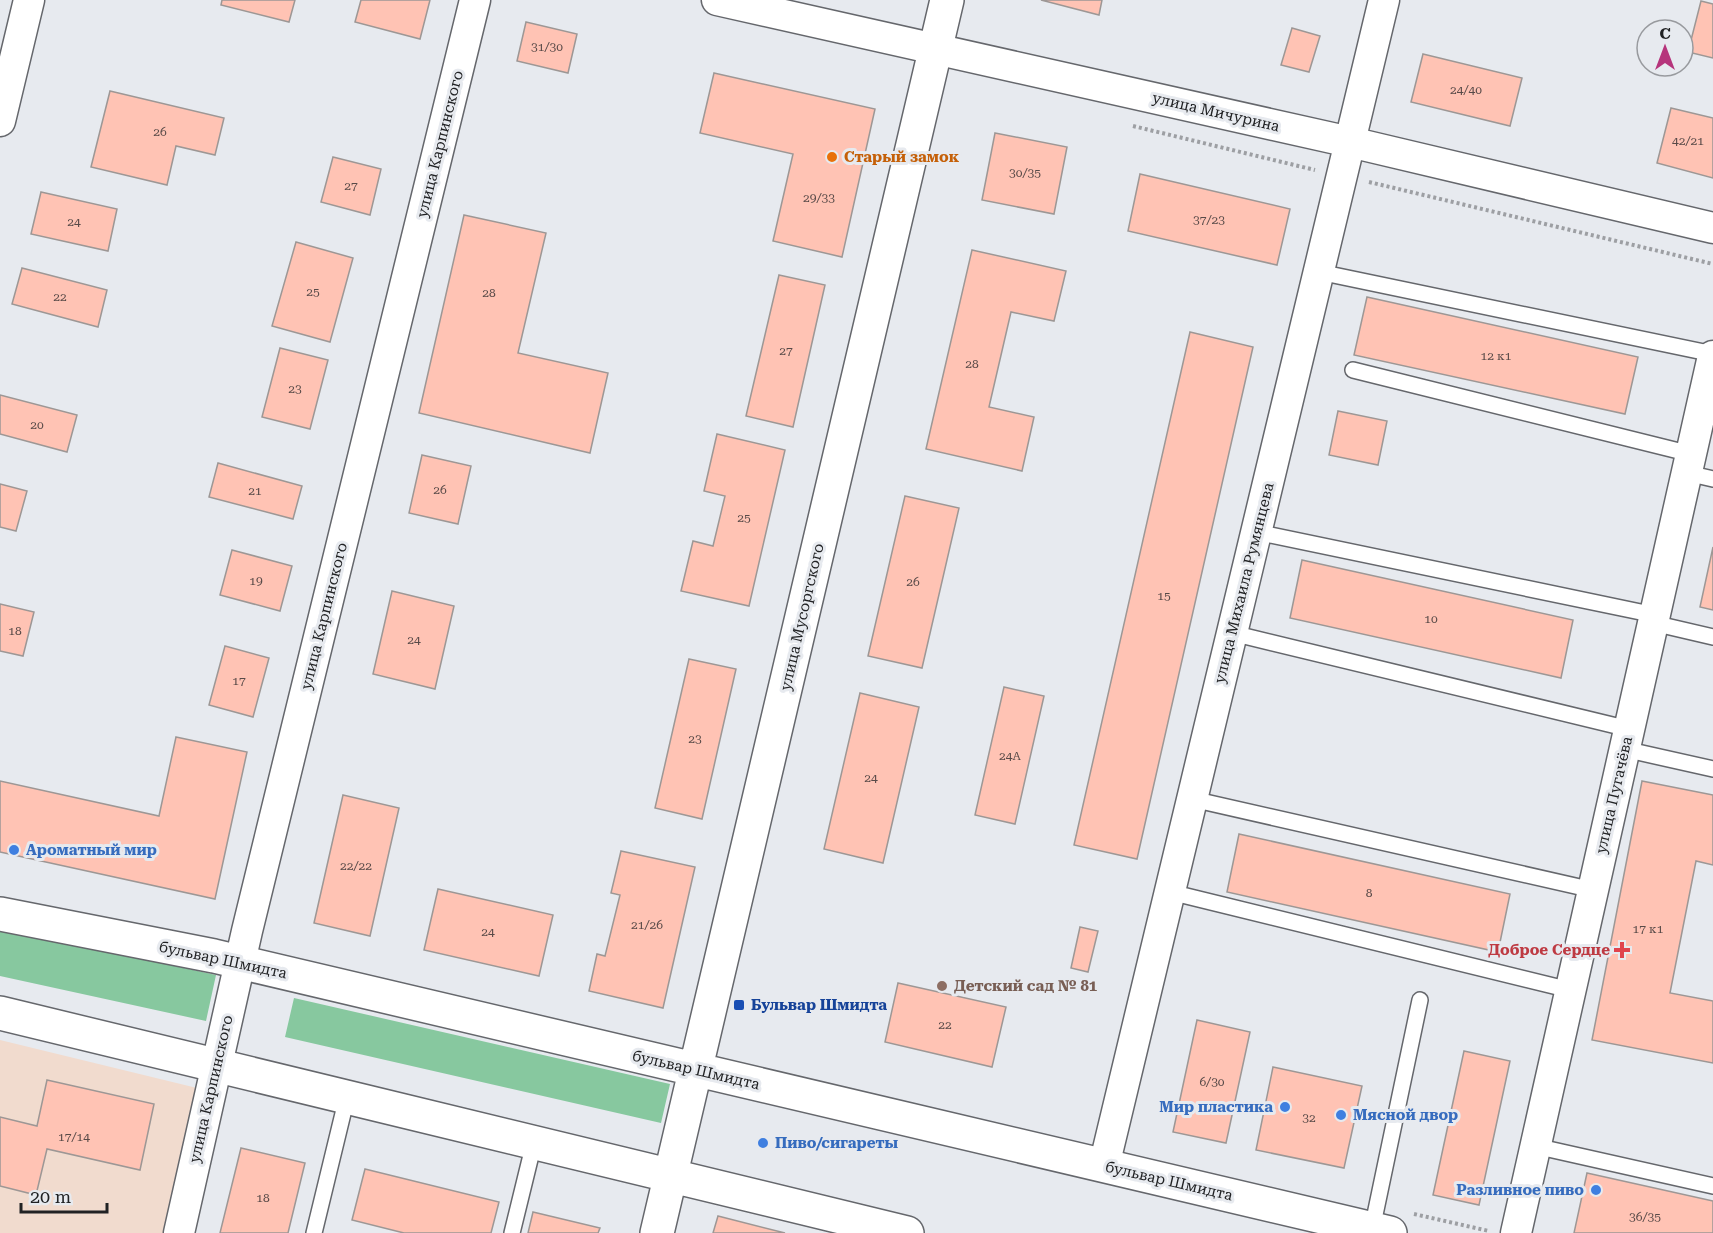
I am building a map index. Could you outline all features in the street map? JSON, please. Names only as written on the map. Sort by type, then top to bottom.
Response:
[{"type":"street","points":[[0,121],[29,0]]},
{"type":"street","name":"улица Карпинского","points":[[179,1233],[240,962],[475,0]]},
{"type":"street","name":"улица Мичурина","points":[[717,0],[1350,142],[1713,228]]},
{"type":"street","name":"улица Мусоргского","points":[[657,1233],[947,0]]},
{"type":"street","name":"улица Михаила Румянцева","points":[[1104,1166],[1384,0]]},
{"type":"street","name":"улица Пугачёва","points":[[1516,1233],[1654,619],[1697,468],[1713,355]]},
{"type":"street","name":"бульвар Шмидта","points":[[0,914],[240,962],[1381,1231]]},
{"type":"street","points":[[0,1013],[907,1233]]},
{"type":"lane","points":[[1319,272],[1713,355]]},
{"type":"lane","points":[[1353,370],[1697,468]]},
{"type":"lane","points":[[1256,532],[1654,619],[1713,637]]},
{"type":"lane","points":[[1232,633],[1627,739],[1713,769]]},
{"type":"lane","points":[[1192,799],[1593,890]]},
{"type":"lane","points":[[1170,892],[1570,990]]},
{"type":"lane","points":[[1381,1231],[1420,1000]]},
{"type":"lane","points":[[314,1233],[347,1097]]},
{"type":"lane","points":[[512,1233],[534,1143]]},
{"type":"lane","points":[[1535,1146],[1713,1186]]},
{"type":"shaded area","points":[[0,1040],[197,1088],[163,1233],[0,1233]]},
{"type":"green space","points":[[0,928],[216,975],[206,1021],[0,976]]},
{"type":"green space","points":[[294,998],[670,1084],[661,1123],[285,1037]]},
{"type":"building","points":[[222,0],[295,0],[289,22],[221,5]]},
{"type":"building","points":[[361,0],[430,0],[420,39],[355,22]]},
{"type":"building","points":[[1041,0],[1102,0],[1099,15]]},
{"type":"building","points":[[1701,1],[1713,4],[1713,58],[1695,54],[1695,25]]},
{"type":"building","points":[[526,22],[577,34],[568,73],[517,61]]},
{"type":"building","points":[[1292,28],[1320,36],[1309,72],[1281,65]]},
{"type":"building","points":[[1423,54],[1522,78],[1510,126],[1411,102]]},
{"type":"building","points":[[714,73],[875,109],[842,257],[773,241],[793,154],[700,133]]},
{"type":"building","points":[[110,91],[224,118],[215,155],[176,146],[167,185],[91,167]]},
{"type":"building","points":[[1671,108],[1713,118],[1713,178],[1657,163]]},
{"type":"building","points":[[995,133],[1067,147],[1054,214],[982,200]]},
{"type":"building","points":[[333,157],[381,169],[370,215],[321,202]]},
{"type":"building","points":[[1140,174],[1290,209],[1277,265],[1128,231]]},
{"type":"building","points":[[41,192],[117,209],[108,251],[31,234]]},
{"type":"building","points":[[464,215],[546,233],[518,353],[608,373],[590,453],[419,413]]},
{"type":"building","points":[[296,242],[353,258],[330,342],[272,326]]},
{"type":"building","points":[[972,250],[1066,271],[1054,321],[1011,312],[989,407],[1034,417],[1022,471],[926,449]]},
{"type":"building","points":[[22,268],[107,290],[98,327],[12,304]]},
{"type":"building","points":[[779,275],[825,285],[793,427],[746,416]]},
{"type":"building","points":[[1367,297],[1638,357],[1625,414],[1354,355]]},
{"type":"building","points":[[1190,332],[1253,347],[1137,859],[1074,845]]},
{"type":"building","points":[[280,348],[328,360],[310,429],[262,417]]},
{"type":"building","points":[[0,395],[77,415],[67,452],[0,434]]},
{"type":"building","points":[[1338,411],[1387,421],[1378,465],[1329,455]]},
{"type":"building","points":[[717,434],[785,450],[749,606],[681,591],[693,541],[713,546],[725,496],[704,491]]},
{"type":"building","points":[[422,455],[471,466],[458,524],[409,513]]},
{"type":"building","points":[[218,463],[302,486],[293,519],[209,497]]},
{"type":"building","points":[[0,484],[27,491],[16,531],[0,527]]},
{"type":"building","points":[[905,496],[959,508],[922,668],[868,656]]},
{"type":"building","points":[[1713,547],[1713,610],[1700,607]]},
{"type":"building","points":[[232,550],[292,566],[280,611],[220,595]]},
{"type":"building","points":[[1302,560],[1573,620],[1561,678],[1290,618]]},
{"type":"building","points":[[392,591],[454,606],[435,689],[373,674]]},
{"type":"building","points":[[0,604],[34,612],[23,656],[0,651]]},
{"type":"building","points":[[225,646],[269,658],[253,717],[209,705]]},
{"type":"building","points":[[689,659],[736,669],[702,819],[655,808]]},
{"type":"building","points":[[1004,687],[1044,696],[1015,824],[975,815]]},
{"type":"building","points":[[860,693],[919,707],[883,863],[824,849]]},
{"type":"building","points":[[176,737],[247,752],[215,899],[0,852],[0,781],[159,816]]},
{"type":"building","points":[[1642,781],[1713,795],[1713,865],[1696,861],[1670,993],[1713,1001],[1713,1063],[1592,1040]]},
{"type":"building","points":[[343,795],[399,808],[370,936],[314,923]]},
{"type":"building","points":[[1239,834],[1510,894],[1498,952],[1227,892]]},
{"type":"building","points":[[621,851],[695,867],[663,1008],[589,991],[597,954],[605,956],[620,895],[611,893]]},
{"type":"building","points":[[438,889],[553,915],[539,976],[424,950]]},
{"type":"building","points":[[1080,927],[1098,931],[1088,972],[1071,968]]},
{"type":"building","points":[[898,983],[1006,1007],[992,1067],[885,1042]]},
{"type":"building","points":[[1197,1020],[1250,1032],[1226,1143],[1173,1132]]},
{"type":"building","points":[[1464,1051],[1510,1061],[1479,1205],[1433,1195]]},
{"type":"building","points":[[1273,1067],[1362,1086],[1344,1168],[1256,1150]]},
{"type":"building","points":[[47,1080],[154,1104],[140,1170],[47,1149],[36,1195],[0,1186],[0,1117],[37,1126]]},
{"type":"building","points":[[241,1148],[305,1163],[288,1233],[220,1233]]},
{"type":"building","points":[[365,1169],[499,1202],[491,1233],[404,1233],[352,1220]]},
{"type":"building","points":[[1587,1173],[1713,1201],[1713,1233],[1574,1233]]},
{"type":"building","points":[[533,1212],[600,1228],[598,1233],[528,1233]]},
{"type":"building","points":[[718,1216],[785,1233],[713,1233]]},
{"type":"place","name":"Старый замок","points":[[832,157]]},
{"type":"place","name":"Ароматный мир","points":[[14,850]]},
{"type":"place","name":"Доброе Сердце","points":[[1622,950]]},
{"type":"place","name":"Детский сад № 81","points":[[942,986]]},
{"type":"place","name":"Бульвар Шмидта","points":[[739,1005]]},
{"type":"place","name":"Мир пластика","points":[[1285,1107]]},
{"type":"place","name":"Мясной двор","points":[[1341,1115]]},
{"type":"place","name":"Пиво/сигареты","points":[[763,1143]]},
{"type":"place","name":"Разливное пиво","points":[[1596,1190]]}]
